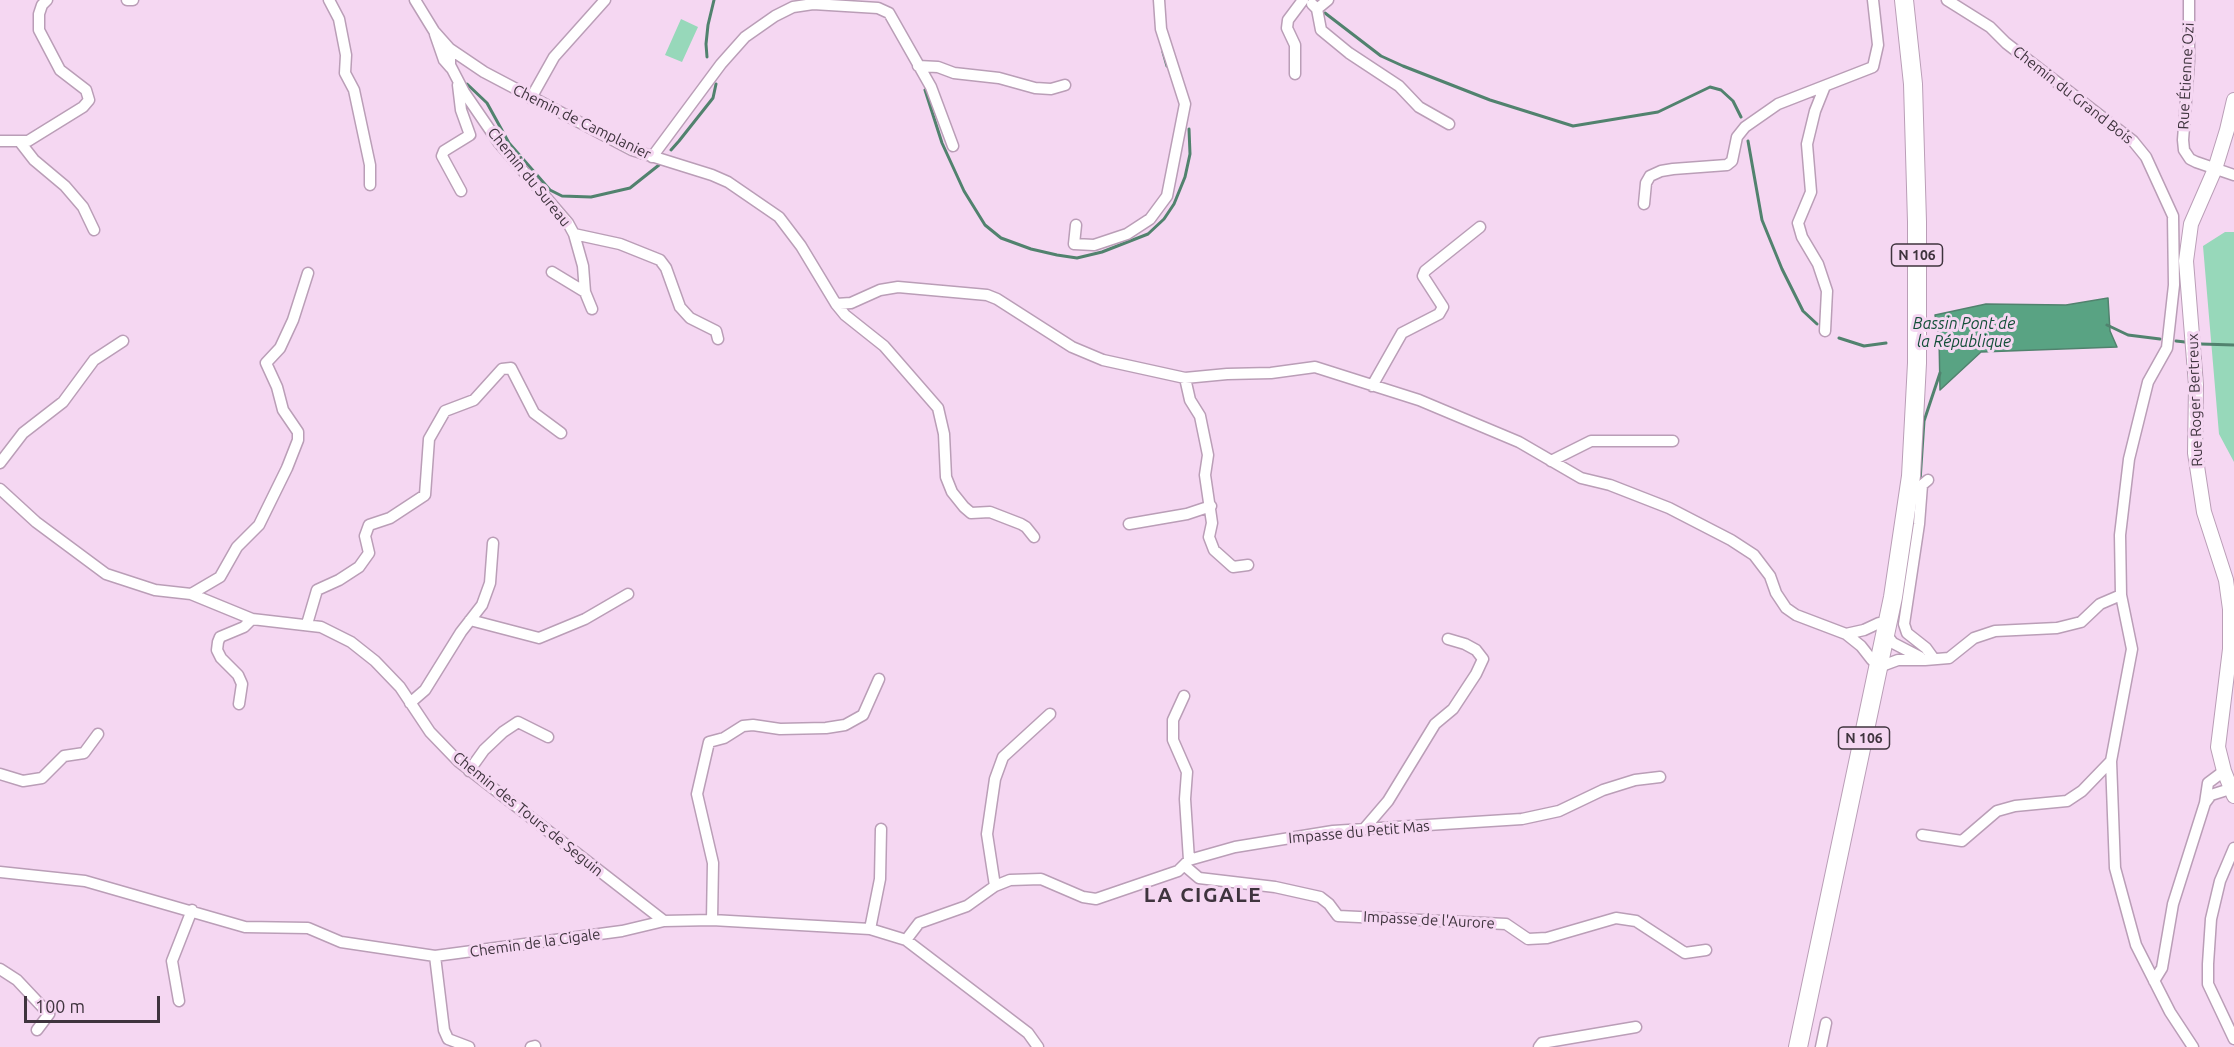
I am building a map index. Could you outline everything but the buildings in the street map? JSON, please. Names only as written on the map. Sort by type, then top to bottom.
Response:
[{"type":"main road","name":"N 106","points":[[1896,0],[1905,57],[1913,84]]},
{"type":"main road","name":"N 106","points":[[1798,1047],[1883,629],[1913,426],[1918,319],[1913,84],[1904,0]]},
{"type":"main road","name":"N 106","points":[[1787,1047],[1876,663]]},
{"type":"street","points":[[0,141],[28,141],[83,107],[89,100],[86,90],[60,70],[39,30],[39,14],[42,5],[47,0]]},
{"type":"street","points":[[127,0],[133,0]]},
{"type":"street","points":[[329,0],[339,19],[346,56],[345,73],[354,90],[370,165],[370,185]]},
{"type":"street","name":"Chemin de Camplanier","points":[[415,0],[434,31],[461,58],[531,98],[622,145],[728,182],[779,217],[801,246],[845,315],[884,346],[938,408],[944,434],[946,477],[952,492],[971,513],[990,512],[1026,526],[1034,537]]},
{"type":"street","points":[[531,98],[554,57],[605,0]]},
{"type":"street","points":[[1076,225],[1074,244],[1094,245],[1127,234],[1150,219],[1167,196],[1185,104],[1161,29],[1159,0]]},
{"type":"street","points":[[1295,74],[1295,45],[1287,28],[1288,20],[1303,0]]},
{"type":"street","points":[[1308,0],[1323,4],[1321,30],[1349,53],[1399,86],[1419,106],[1449,124]]},
{"type":"street","points":[[1644,204],[1646,183],[1650,176],[1673,169],[1728,165],[1732,161],[1736,139],[1745,127],[1778,104],[1873,67],[1878,45],[1873,0]]},
{"type":"street","name":"Chemin du Grand Bois","points":[[1947,0],[1990,27],[2006,43],[2133,141],[2146,157],[2173,216],[2175,257],[2167,348],[2148,382],[2129,459],[2120,535],[2121,595],[2132,649],[2112,761],[2115,868],[2136,945],[2170,1012],[2193,1047]]},
{"type":"street","name":"Rue Étienne Ozi","points":[[2189,0],[2189,61],[2182,140],[2184,150],[2190,159],[2234,175]]},
{"type":"street","points":[[652,157],[721,64],[745,37],[775,16],[793,7],[813,4],[883,10],[889,13],[930,87],[953,146]]},
{"type":"street","name":"Chemin du Sureau","points":[[434,31],[444,60],[499,143],[568,223],[574,234],[582,266],[585,292],[592,309]]},
{"type":"street","name":"Chemin du Sureau","points":[[450,49],[450,65],[455,75]]},
{"type":"street","points":[[461,58],[455,75],[461,110],[471,135],[444,151],[442,156],[461,191]]},
{"type":"street","points":[[918,66],[938,67],[954,73],[999,78],[1035,88],[1051,89],[1065,86]]},
{"type":"street","points":[[1825,86],[1806,144],[1811,192],[1797,223],[1802,237],[1818,264],[1827,291],[1825,331]]},
{"type":"street","name":"Rue Roger Bertreux","points":[[2232,793],[2218,747],[2230,649],[2230,609],[2224,575],[2204,512],[2195,453],[2196,385],[2186,261],[2191,224],[2215,169],[2234,100]]},
{"type":"street","points":[[20,142],[34,160],[65,186],[83,207],[93,230]]},
{"type":"street","points":[[1372,386],[1402,333],[1439,314],[1443,308],[1423,276],[1425,271],[1480,227]]},
{"type":"street","points":[[574,234],[620,244],[660,260],[666,268],[680,307],[690,318],[716,331],[718,339]]},
{"type":"street","points":[[552,272],[585,292]]},
{"type":"street","points":[[191,594],[220,577],[237,547],[259,525],[298,440],[298,432],[283,410],[277,387],[266,363],[280,348],[293,320],[308,273]]},
{"type":"street","points":[[836,304],[851,303],[880,290],[898,286],[987,295],[997,299],[1072,347],[1103,360],[1185,378],[1271,373],[1315,367],[1419,400],[1519,442],[1581,478],[1669,508],[1731,540],[1754,555],[1770,576],[1776,593],[1786,608],[1796,615],[1846,633],[1876,663],[1949,658],[1974,638],[1995,631],[2057,628],[2081,622],[2100,604],[2121,595]]},
{"type":"street","points":[[0,463],[23,433],[63,402],[94,360],[123,341]]},
{"type":"street","points":[[307,624],[318,590],[358,567],[369,553],[365,536],[369,525],[390,518],[425,495],[429,439],[445,411],[474,400],[502,369],[511,368],[534,413],[561,433]]},
{"type":"street","points":[[1185,378],[1190,400],[1200,416],[1208,455],[1205,475],[1211,506],[1212,523],[1209,537],[1214,550],[1233,567],[1248,565]]},
{"type":"street","points":[[1551,460],[1591,441],[1673,441]]},
{"type":"street","points":[[1928,480],[1922,485],[1919,524],[1904,624],[1907,633],[1926,648],[1930,660]]},
{"type":"street","name":"Chemin des Tours de Seguin","points":[[0,489],[36,522],[106,574],[155,590],[191,594],[252,619],[321,627],[351,642],[391,676],[430,732],[469,771],[664,921]]},
{"type":"street","points":[[1129,524],[1187,514],[1211,506]]},
{"type":"street","points":[[410,703],[425,690],[482,605],[490,583],[493,543]]},
{"type":"street","points":[[470,620],[539,639],[585,619],[628,594]]},
{"type":"street","points":[[239,704],[242,684],[238,675],[221,658],[217,650],[218,642],[220,637],[244,627],[252,619]]},
{"type":"street","points":[[1846,633],[1883,629],[1893,643],[1930,660]]},
{"type":"street","points":[[1364,829],[1388,801],[1435,724],[1453,709],[1483,659],[1476,650],[1448,639]]},
{"type":"street","points":[[712,920],[713,863],[697,794],[709,742],[724,738],[743,726],[826,729],[845,725],[863,715],[879,680]]},
{"type":"street","points":[[1184,696],[1173,720],[1173,740],[1187,772],[1185,799],[1187,863]]},
{"type":"street","points":[[995,886],[987,834],[995,779],[1003,757],[1050,714]]},
{"type":"street","points":[[469,771],[484,750],[503,732],[518,722],[548,737]]},
{"type":"street","points":[[0,774],[23,781],[42,778],[64,756],[84,753],[98,734]]},
{"type":"street","points":[[1922,835],[1962,841],[1997,811],[2015,806],[2067,801],[2082,791],[2112,761]]},
{"type":"street","points":[[2154,981],[2162,968],[2173,904],[2205,803],[2208,783],[2224,771]]},
{"type":"street","name":"Impasse du Petit Mas","points":[[906,940],[920,923],[967,906],[995,886],[1010,880],[1041,879],[1083,897],[1096,899],[1178,871],[1187,863],[1257,843],[1333,831],[1533,817],[1559,811],[1603,790],[1635,780],[1660,777]]},
{"type":"street","points":[[2205,803],[2211,795],[2232,793]]},
{"type":"street","points":[[870,929],[880,879],[882,829]]},
{"type":"street","points":[[2234,848],[2220,880],[2211,919],[2208,964],[2208,984],[2234,1039]]},
{"type":"street","name":"Impasse de l'Aurore","points":[[1187,863],[1199,878],[1275,887],[1320,897],[1338,916],[1506,924],[1528,939],[1546,938],[1616,918],[1636,921],[1684,953],[1706,950]]},
{"type":"street","name":"Chemin de la Cigale","points":[[0,872],[85,881],[245,927],[308,928],[341,942],[435,956],[622,931],[664,921],[712,920],[870,929],[906,940],[1028,1033],[1038,1047]]},
{"type":"street","points":[[179,1000],[172,961],[192,910]]},
{"type":"street","points":[[435,956],[444,1030],[448,1039],[469,1047]]},
{"type":"street","points":[[0,969],[17,980],[49,1014],[37,1030]]},
{"type":"street","points":[[1821,1047],[1826,1023]]},
{"type":"street","points":[[1539,1047],[1542,1043],[1636,1027]]},
{"type":"shaded area","points":[[681,19],[698,27],[682,62],[665,55]]},
{"type":"shaded area","points":[[2225,232],[2234,232],[2234,462],[2219,434],[2203,246]]},
{"type":"water","name":"Bassin Pont de la République","points":[[2108,298],[2110,331],[2117,347],[1981,352],[1940,390],[1939,336],[1935,315],[1986,304],[2066,305]]},
{"type":"waterway","points":[[707,57],[708,25],[714,0]]},
{"type":"waterway","points":[[1325,13],[1381,56],[1490,100],[1573,126],[1658,112],[1710,87],[1721,90],[1733,101],[1741,117]]},
{"type":"waterway","points":[[1163,52],[1167,66]]},
{"type":"waterway","points":[[467,84],[487,103],[509,143],[550,190],[562,196],[591,197],[630,188],[659,165]]},
{"type":"waterway","points":[[671,150],[713,98],[716,84]]},
{"type":"waterway","points":[[925,90],[942,143],[964,191],[985,225],[1001,238],[1031,249],[1077,258],[1102,252],[1148,234],[1164,219],[1174,204],[1185,177],[1190,154],[1189,129]]},
{"type":"waterway","points":[[1748,141],[1762,220],[1782,269],[1803,311],[1817,324]]},
{"type":"waterway","points":[[2107,325],[2128,335],[2160,339]]},
{"type":"waterway","points":[[1839,338],[1864,346],[1886,343]]},
{"type":"waterway","points":[[2176,341],[2185,342]]},
{"type":"waterway","points":[[2201,344],[2234,345]]},
{"type":"waterway","points":[[1920,481],[1924,421],[1940,373]]},
{"type":"district","name":"LA CIGALE","points":[[1203,895]]}]
